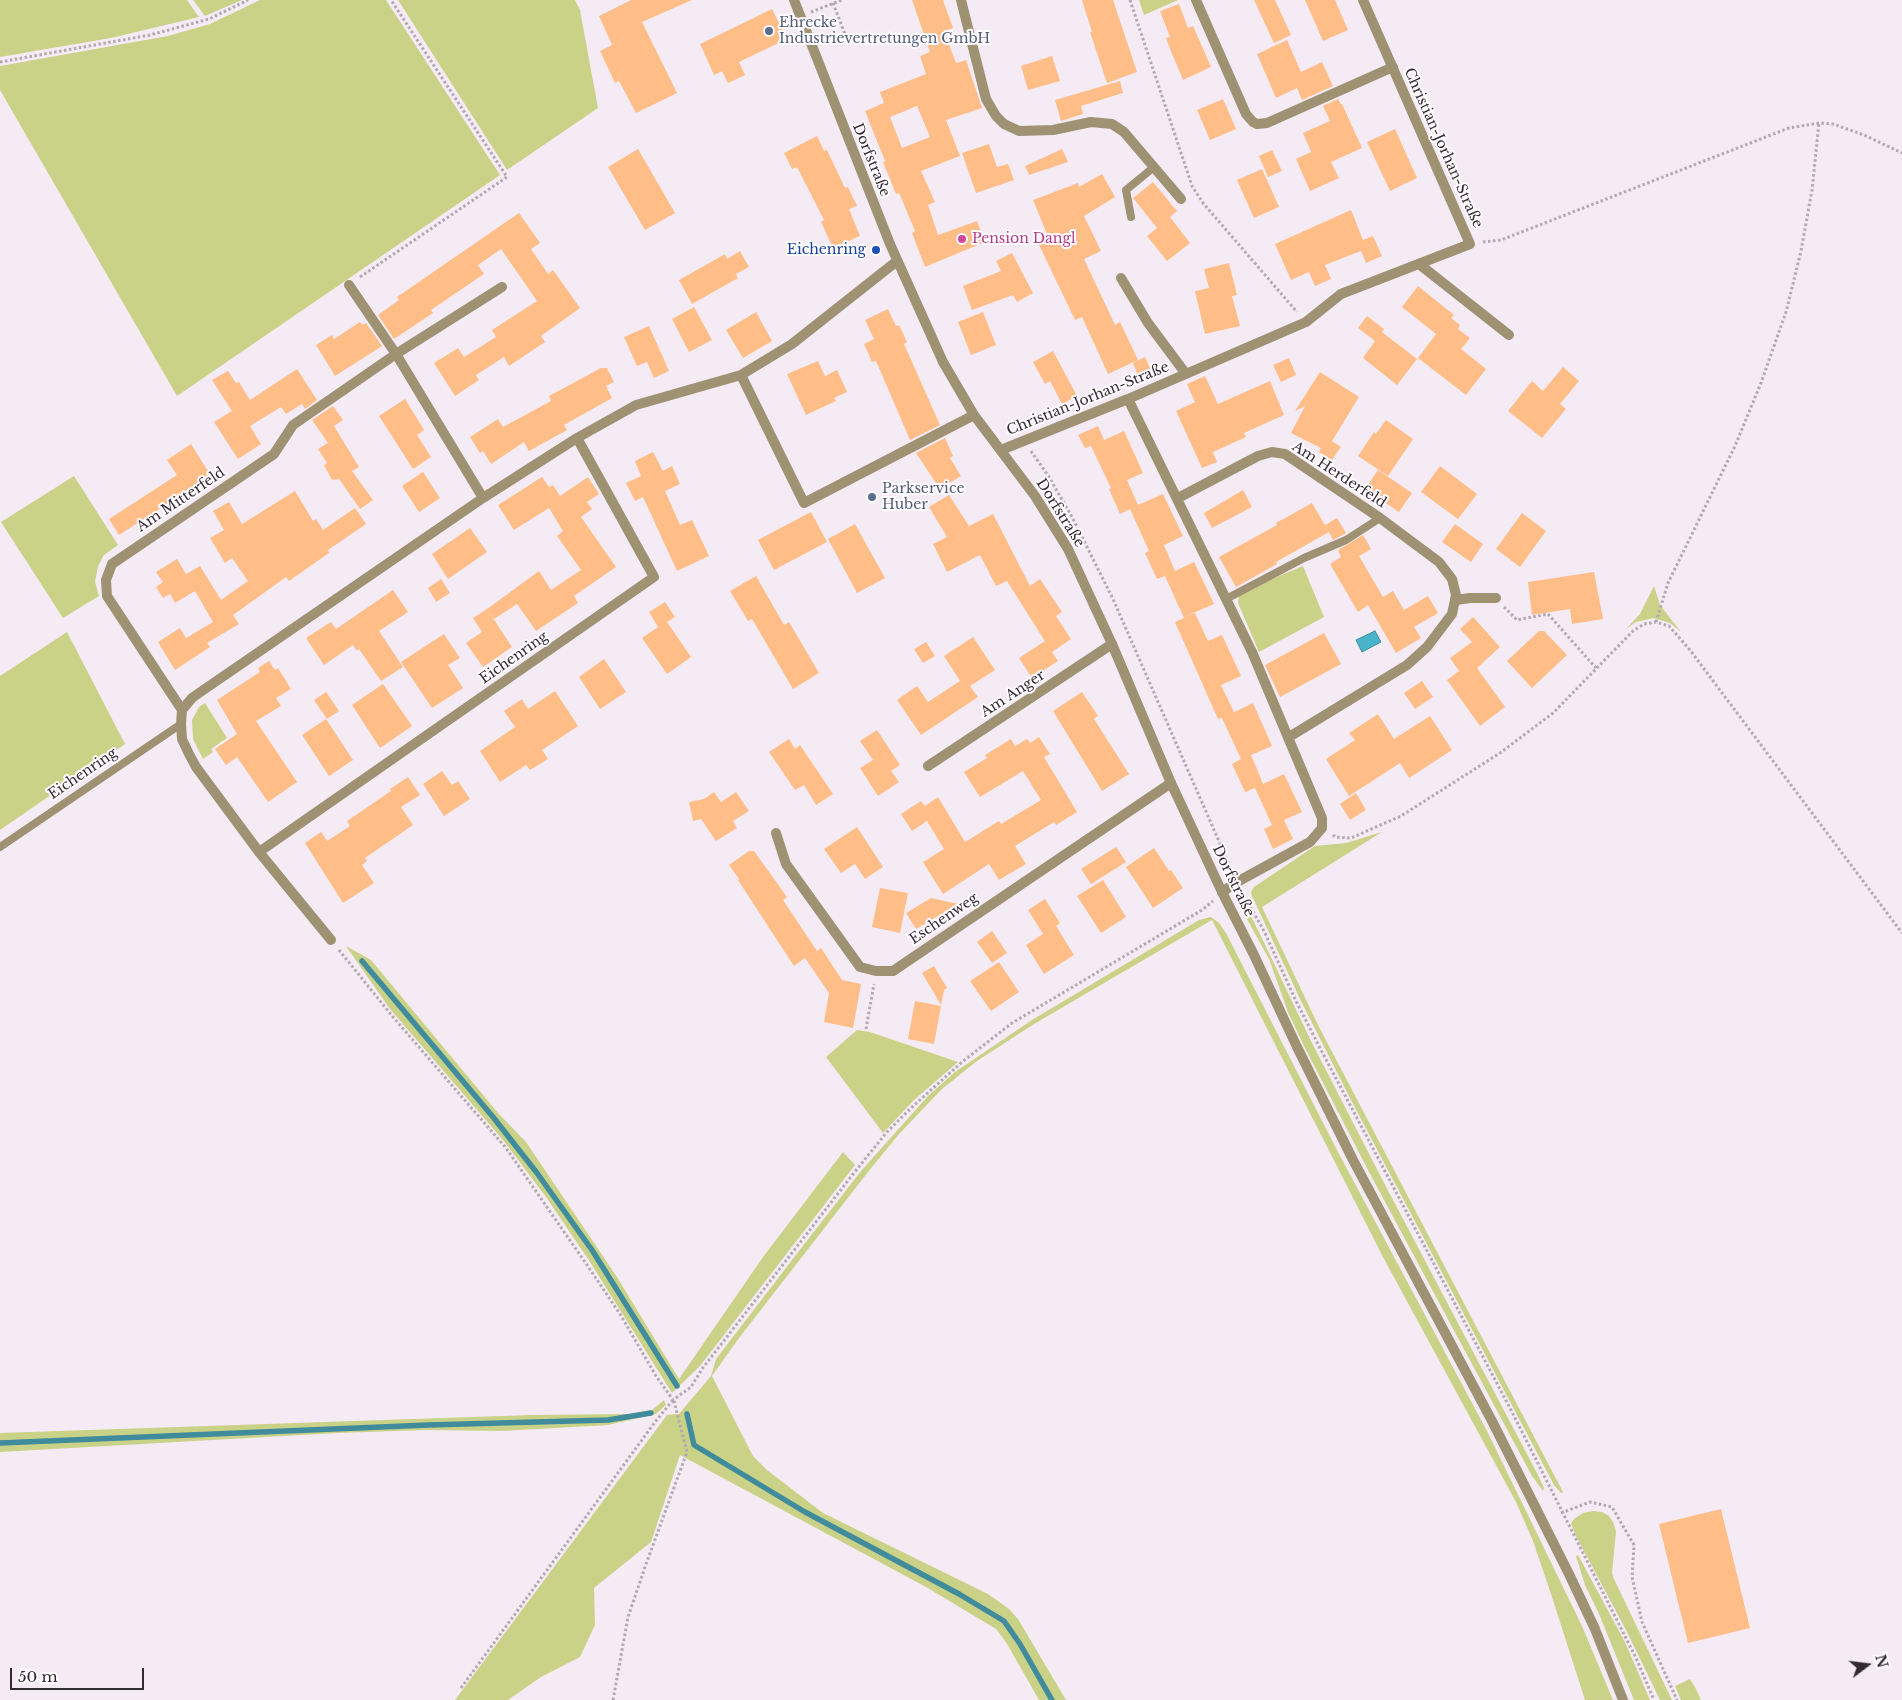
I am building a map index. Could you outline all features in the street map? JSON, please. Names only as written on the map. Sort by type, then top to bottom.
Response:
[{"type":"street","name":"Dorfstraße","points":[[794,0],[897,261],[943,362],[974,415],[1035,496],[1068,549],[1112,644],[1171,783],[1222,892],[1254,954],[1297,1047],[1353,1160],[1492,1421],[1570,1574],[1595,1629],[1623,1700]]},
{"type":"street","points":[[961,0],[986,99],[996,116],[1004,124],[1019,130],[1053,130],[1091,122],[1112,124],[1124,132],[1181,199]]},
{"type":"street","name":"Christian-Jorhan-Straße","points":[[1196,0],[1246,114],[1258,124],[1267,123],[1393,68]]},
{"type":"street","name":"Christian-Jorhan-Straße","points":[[1001,450],[1128,399],[1306,322],[1341,294],[1470,244],[1362,0]]},
{"type":"street","points":[[331,940],[259,852],[196,767],[182,739],[182,710],[199,693],[483,498],[577,438],[636,405],[742,375],[792,344],[897,261]]},
{"type":"street","points":[[1419,264],[1509,335]]},
{"type":"street","name":"Christian-Jorhan-Straße","points":[[1121,278],[1148,323],[1186,374]]},
{"type":"street","points":[[349,285],[396,354],[483,498]]},
{"type":"street","name":"Am Mitterfeld","points":[[182,710],[107,596],[106,580],[112,564],[274,454],[293,425],[396,354],[502,287]]},
{"type":"street","points":[[742,375],[804,503],[974,415]]},
{"type":"street","points":[[1128,399],[1252,652],[1320,810],[1322,828],[1310,842],[1222,892]]},
{"type":"street","name":"Eichenring","points":[[259,852],[654,577],[577,438]]},
{"type":"street","name":"Am Herderfeld","points":[[1178,498],[1258,456],[1272,452],[1285,454],[1294,458],[1380,518],[1439,562],[1452,579],[1456,600]]},
{"type":"street","points":[[1289,737],[1407,665],[1427,647],[1442,628],[1452,614],[1456,600],[1496,598]]},
{"type":"street","name":"Am Anger","points":[[928,766],[1112,644]]},
{"type":"street","name":"Eschenweg","points":[[876,971],[893,971],[1171,783]]},
{"type":"street","points":[[776,833],[786,864],[854,959],[860,967],[876,971]]},
{"type":"lane","points":[[1131,217],[1126,190],[1154,167]]},
{"type":"lane","points":[[1226,599],[1304,558],[1346,540],[1380,518]]},
{"type":"lane","name":"Eichenring","points":[[0,847],[181,724]]},
{"type":"path","points":[[0,62],[150,36],[209,19],[248,0]]},
{"type":"path","points":[[349,285],[507,177],[392,0]]},
{"type":"path","points":[[799,16],[842,0]]},
{"type":"path","points":[[1130,0],[1192,186],[1203,203],[1306,322]]},
{"type":"path","points":[[832,4],[848,42]]},
{"type":"path","points":[[1470,244],[1500,240],[1789,128],[1820,123],[1844,127],[1902,153]]},
{"type":"path","points":[[1656,622],[1668,582],[1743,428],[1786,312],[1801,251],[1812,190],[1820,123]]},
{"type":"path","points":[[1023,440],[1072,517],[1113,599],[1237,882],[1264,931],[1320,1048],[1511,1410],[1561,1513],[1636,1658],[1654,1700]]},
{"type":"path","points":[[1040,464],[1046,460]]},
{"type":"path","points":[[1496,598],[1516,620],[1548,614],[1596,668]]},
{"type":"path","points":[[1322,828],[1336,837],[1351,838],[1401,816],[1500,753],[1553,713],[1633,631],[1644,624],[1656,622],[1669,626],[1690,650],[1902,932]]},
{"type":"path","points":[[461,1688],[655,1422],[673,1400],[691,1387],[702,1369],[887,1132],[962,1062],[1012,1023],[1202,910],[1222,892]]},
{"type":"path","points":[[331,940],[393,1017],[506,1148],[620,1314],[656,1376],[673,1400],[687,1452],[628,1618],[612,1700]]},
{"type":"path","points":[[866,1029],[876,971]]},
{"type":"path","points":[[1561,1513],[1590,1502],[1612,1507],[1634,1545],[1632,1578],[1642,1622],[1677,1700]]},
{"type":"green space","points":[[0,0],[187,0],[199,17],[111,38],[0,57]]},
{"type":"green space","points":[[193,0],[242,0],[205,16]]},
{"type":"green space","points":[[260,0],[386,0],[500,175],[177,396],[0,90],[0,66],[168,36],[210,24]]},
{"type":"green space","points":[[398,0],[575,0],[580,10],[598,108],[507,170]]},
{"type":"green space","points":[[1139,0],[1178,0],[1144,15]]},
{"type":"green space","points":[[74,476],[118,545],[104,555],[98,566],[95,582],[99,596],[63,618],[1,522]]},
{"type":"green space","points":[[1303,566],[1324,617],[1259,652],[1238,603],[1239,595],[1243,591]]},
{"type":"green space","points":[[1654,586],[1660,605],[1681,632],[1670,623],[1653,618],[1636,622],[1626,629],[1640,614]]},
{"type":"green space","points":[[67,632],[125,744],[0,830],[0,676]]},
{"type":"green space","points":[[205,703],[227,738],[211,749],[213,752],[203,759],[193,739],[192,720],[199,707]]},
{"type":"green space","points":[[1382,832],[1262,907],[1318,1025],[1563,1492],[1561,1493],[1554,1485],[1352,1102],[1301,1001],[1252,896],[1251,892],[1254,887],[1315,846],[1346,843]]},
{"type":"green space","points":[[1244,903],[1311,1041],[1538,1475],[1544,1488],[1543,1491],[1532,1476],[1369,1172],[1303,1044],[1288,1012],[1269,959],[1243,912]]},
{"type":"green space","points":[[1211,917],[1219,923],[1226,933],[1338,1152],[1487,1431],[1582,1626],[1613,1700],[1585,1700],[1533,1541],[1516,1502],[1384,1259],[1212,920],[1034,1024],[977,1061],[942,1089],[899,1134],[868,1172],[739,1338],[712,1376],[753,1456],[767,1470],[823,1513],[988,1594],[1009,1609],[1018,1619],[1066,1700],[1039,1700],[1006,1642],[996,1629],[926,1587],[680,1455],[651,1542],[594,1588],[595,1625],[580,1657],[541,1677],[508,1700],[455,1700],[667,1415],[679,1414],[711,1376],[716,1359],[792,1260],[861,1171],[928,1096],[955,1072],[1032,1020],[1199,920]]},
{"type":"green space","points":[[346,946],[371,960],[498,1113],[526,1142],[617,1277],[679,1379],[763,1257],[843,1152],[855,1165],[700,1366],[672,1393],[590,1262],[546,1197],[503,1140],[390,1009]]},
{"type":"green space","points":[[857,1030],[870,1032],[958,1062],[914,1100],[883,1133],[826,1057]]},
{"type":"green space","points":[[664,1400],[666,1405],[656,1414],[608,1425],[501,1431],[427,1430],[337,1433],[0,1452],[0,1433],[531,1415],[631,1414],[652,1410]]},
{"type":"green space","points":[[1602,1512],[1609,1516],[1613,1522],[1616,1531],[1612,1573],[1672,1700],[1660,1700],[1627,1632],[1575,1534],[1571,1523],[1583,1513]]},
{"type":"green space","points":[[1578,1555],[1625,1642],[1650,1700],[1634,1700],[1599,1614],[1585,1585],[1576,1556]]},
{"type":"green space","points":[[1690,1679],[1701,1700],[1681,1700],[1675,1686]]},
{"type":"water","points":[[1375,631],[1381,642],[1362,652],[1356,640]]},
{"type":"building","points":[[631,0],[692,0],[642,22],[677,93],[636,113],[619,81],[615,83],[600,51],[612,45],[599,16]]},
{"type":"building","points":[[912,0],[943,0],[953,28],[944,31],[956,63],[966,60],[982,108],[946,120],[960,156],[921,171],[935,202],[928,205],[938,235],[977,221],[985,242],[925,267],[912,233],[915,231],[899,193],[896,194],[865,111],[884,103],[880,92],[926,74],[920,56],[930,52]],"holes":[[[917,106],[930,137],[902,148],[890,117]]]},
{"type":"building","points":[[1082,0],[1113,0],[1137,72],[1107,83],[1090,32],[1092,32]]},
{"type":"building","points":[[1254,0],[1275,0],[1291,35],[1274,43]]},
{"type":"building","points":[[1305,0],[1335,0],[1348,30],[1323,41]]},
{"type":"building","points":[[1179,4],[1188,28],[1193,26],[1211,67],[1183,80],[1166,38],[1170,37],[1160,11]]},
{"type":"building","points":[[772,9],[787,39],[739,62],[745,75],[728,83],[722,71],[714,75],[700,44]]},
{"type":"building","points":[[1287,40],[1301,72],[1322,62],[1333,86],[1302,100],[1297,88],[1276,98],[1257,54]]},
{"type":"building","points":[[1052,56],[1060,81],[1028,90],[1021,66]]},
{"type":"building","points":[[1120,81],[1123,93],[1081,106],[1083,114],[1061,121],[1055,100]]},
{"type":"building","points":[[1223,99],[1236,129],[1210,140],[1197,110]]},
{"type":"building","points":[[1338,99],[1362,148],[1331,162],[1339,178],[1310,191],[1296,159],[1311,152],[1303,133],[1330,121],[1323,106]]},
{"type":"building","points":[[1395,129],[1417,178],[1390,191],[1367,142]]},
{"type":"building","points":[[817,136],[824,151],[827,150],[845,188],[848,187],[857,206],[849,209],[860,236],[833,248],[821,222],[824,220],[797,167],[792,169],[784,153]]},
{"type":"building","points":[[989,144],[997,167],[1008,164],[1014,180],[976,193],[962,153]]},
{"type":"building","points":[[638,149],[675,213],[645,230],[608,167]]},
{"type":"building","points":[[1062,149],[1068,162],[1029,175],[1025,166]]},
{"type":"building","points":[[1272,150],[1282,171],[1268,177],[1259,156]]},
{"type":"building","points":[[1262,169],[1279,207],[1254,218],[1237,180]]},
{"type":"building","points":[[1102,174],[1115,197],[1084,216],[1101,251],[1084,259],[1115,325],[1120,322],[1138,360],[1108,374],[1082,317],[1075,320],[1039,245],[1049,239],[1033,200],[1078,183],[1079,187]]},
{"type":"building","points":[[1153,182],[1177,211],[1170,217],[1190,243],[1167,261],[1147,236],[1157,228],[1133,198]]},
{"type":"building","points":[[1351,210],[1363,240],[1373,236],[1382,256],[1366,263],[1361,251],[1325,265],[1331,279],[1315,286],[1309,272],[1291,280],[1275,244]]},
{"type":"building","points":[[519,213],[540,243],[531,249],[548,274],[553,270],[580,308],[541,336],[545,342],[509,366],[504,357],[476,375],[479,380],[455,396],[434,363],[458,348],[464,357],[496,337],[492,330],[537,301],[501,249],[478,265],[484,274],[431,310],[433,313],[394,339],[378,315],[399,300],[397,297]]},
{"type":"building","points":[[740,251],[749,267],[736,274],[738,278],[692,304],[679,280],[725,254],[727,259]]},
{"type":"building","points":[[1012,253],[1033,293],[1017,302],[1013,295],[972,310],[963,286],[1001,271],[996,261]]},
{"type":"building","points":[[1229,263],[1237,295],[1232,296],[1240,326],[1205,334],[1195,291],[1209,288],[1204,269]]},
{"type":"building","points":[[1418,286],[1454,315],[1451,318],[1460,325],[1458,329],[1470,338],[1461,349],[1486,369],[1466,395],[1418,358],[1436,334],[1402,307]]},
{"type":"building","points":[[694,307],[712,340],[689,352],[672,319]]},
{"type":"building","points":[[888,309],[896,326],[899,325],[907,342],[904,344],[940,425],[910,440],[876,361],[872,362],[864,344],[874,339],[865,320]]},
{"type":"building","points":[[756,312],[772,341],[743,358],[726,330]]},
{"type":"building","points":[[983,312],[996,345],[971,355],[958,322]]},
{"type":"building","points":[[1367,316],[1384,329],[1382,332],[1417,359],[1397,385],[1363,358],[1375,341],[1358,328]]},
{"type":"building","points":[[360,322],[362,325],[366,323],[382,346],[335,376],[316,345],[332,335],[334,339]]},
{"type":"building","points":[[649,326],[669,371],[654,378],[647,362],[637,366],[624,337]]},
{"type":"building","points":[[1053,351],[1077,396],[1062,404],[1050,381],[1045,384],[1033,362]]},
{"type":"building","points":[[1145,357],[1152,372],[1139,378],[1133,363]]},
{"type":"building","points":[[1289,358],[1296,375],[1281,382],[1273,365]]},
{"type":"building","points":[[818,361],[825,376],[837,370],[847,392],[834,398],[836,401],[806,415],[787,374]]},
{"type":"building","points":[[1563,367],[1579,381],[1560,404],[1566,409],[1542,438],[1508,411],[1532,381],[1543,391]]},
{"type":"building","points":[[601,368],[607,368],[614,382],[606,386],[612,398],[564,425],[567,430],[529,451],[524,442],[491,464],[483,451],[480,453],[470,437],[498,419],[503,427],[551,401],[549,396]]},
{"type":"building","points":[[297,369],[317,400],[305,409],[302,404],[286,414],[281,407],[250,426],[261,444],[238,459],[214,422],[232,411],[212,380],[228,371],[236,383],[239,382],[250,400]]},
{"type":"building","points":[[1320,372],[1359,397],[1332,441],[1341,447],[1331,461],[1319,452],[1321,448],[1291,433],[1305,406],[1295,411]]},
{"type":"building","points":[[1205,376],[1218,404],[1270,381],[1284,415],[1244,433],[1246,437],[1213,452],[1217,462],[1202,468],[1176,411],[1195,402],[1187,384]]},
{"type":"building","points":[[405,399],[424,430],[417,435],[431,457],[413,469],[379,416]]},
{"type":"building","points":[[333,406],[343,420],[334,426],[359,467],[352,471],[373,500],[360,509],[339,479],[332,480],[324,465],[327,463],[318,449],[328,443],[312,420]]},
{"type":"building","points":[[1386,420],[1413,439],[1388,476],[1358,456],[1374,432],[1376,434]]},
{"type":"building","points":[[1098,426],[1104,440],[1124,431],[1143,473],[1127,480],[1138,505],[1163,494],[1183,536],[1164,545],[1175,571],[1194,562],[1214,604],[1184,617],[1195,613],[1208,641],[1222,635],[1241,676],[1221,685],[1234,712],[1226,716],[1253,703],[1272,746],[1251,755],[1263,784],[1284,774],[1302,812],[1284,820],[1293,839],[1273,849],[1264,829],[1272,825],[1255,788],[1245,792],[1232,764],[1241,759],[1222,718],[1218,719],[1175,622],[1184,618],[1165,576],[1157,579],[1145,553],[1149,551],[1130,509],[1120,514],[1109,489],[1111,488],[1091,446],[1085,448],[1078,435]]},
{"type":"building","points":[[945,438],[953,456],[950,458],[961,476],[940,489],[916,453]]},
{"type":"building","points":[[191,444],[211,476],[119,535],[109,519],[177,475],[167,460]]},
{"type":"building","points":[[653,452],[663,471],[672,466],[680,484],[665,491],[680,525],[692,520],[709,556],[677,571],[643,497],[635,501],[626,483],[641,476],[635,461]]},
{"type":"building","points":[[1440,466],[1477,494],[1458,519],[1421,492]]},
{"type":"building","points":[[1378,470],[1412,493],[1399,512],[1365,489]]},
{"type":"building","points":[[423,472],[440,498],[419,512],[402,486]]},
{"type":"building","points":[[542,477],[549,487],[553,485],[560,496],[588,477],[599,494],[587,502],[592,509],[581,517],[616,567],[574,596],[578,603],[536,631],[517,604],[494,619],[487,609],[539,571],[551,590],[581,570],[557,536],[563,531],[549,508],[514,530],[498,505]]},
{"type":"building","points":[[1243,490],[1252,507],[1212,528],[1204,513]]},
{"type":"building","points":[[295,491],[313,521],[316,519],[323,530],[355,508],[366,524],[328,550],[329,553],[289,581],[286,577],[233,615],[239,624],[207,643],[210,647],[175,670],[158,642],[180,628],[186,638],[213,622],[195,591],[175,603],[170,594],[163,598],[156,587],[163,582],[156,572],[177,559],[186,574],[200,566],[221,600],[248,581],[232,558],[225,563],[210,538],[224,530],[213,511],[229,502],[242,524]]},
{"type":"building","points":[[949,495],[969,526],[993,514],[1030,586],[1040,579],[1062,612],[1056,616],[1071,639],[1052,652],[1058,661],[1032,678],[1019,658],[1045,641],[1007,581],[996,586],[980,555],[947,572],[933,544],[947,537],[929,507]]},
{"type":"building","points":[[1312,503],[1329,532],[1236,587],[1219,557]]},
{"type":"building","points":[[811,512],[827,542],[774,570],[758,540]]},
{"type":"building","points":[[1522,513],[1546,531],[1520,567],[1496,549]]},
{"type":"building","points":[[1337,518],[1346,533],[1333,540],[1325,525]]},
{"type":"building","points":[[855,524],[885,578],[857,593],[828,539]]},
{"type":"building","points":[[1455,524],[1483,544],[1471,562],[1442,542]]},
{"type":"building","points":[[470,528],[487,552],[448,579],[432,554]]},
{"type":"building","points":[[1363,535],[1371,549],[1359,556],[1383,597],[1393,591],[1404,610],[1428,596],[1438,613],[1414,627],[1421,638],[1396,653],[1368,605],[1358,612],[1330,564],[1341,557],[1338,550]]},
{"type":"building","points":[[1594,572],[1603,619],[1572,624],[1570,609],[1532,615],[1528,582]]},
{"type":"building","points":[[756,576],[784,625],[789,622],[819,673],[793,689],[752,619],[748,621],[730,591]]},
{"type":"building","points":[[441,579],[450,593],[436,602],[428,588]]},
{"type":"building","points":[[393,590],[408,612],[379,631],[403,667],[381,681],[359,649],[357,651],[353,645],[324,665],[306,638],[331,622],[336,629]]},
{"type":"building","points":[[665,602],[675,617],[667,622],[691,657],[667,674],[642,638],[658,627],[649,612]]},
{"type":"building","points":[[487,609],[512,647],[483,667],[466,643],[482,632],[473,618]]},
{"type":"building","points":[[1473,617],[1500,647],[1477,668],[1505,707],[1480,726],[1447,680],[1459,671],[1450,658],[1472,642],[1460,629]]},
{"type":"building","points":[[1539,631],[1544,631],[1567,655],[1532,688],[1507,661]]},
{"type":"building","points":[[1324,633],[1341,664],[1280,697],[1265,665]]},
{"type":"building","points":[[444,634],[460,658],[448,665],[463,688],[432,708],[401,662]]},
{"type":"building","points":[[973,637],[995,670],[970,686],[978,697],[921,735],[897,700],[917,686],[928,702],[960,681],[944,656]]},
{"type":"building","points":[[926,642],[935,656],[923,663],[914,649]]},
{"type":"building","points":[[604,659],[626,692],[600,709],[579,677]]},
{"type":"building","points":[[269,661],[275,670],[278,668],[291,689],[276,698],[281,706],[256,721],[297,782],[268,802],[237,757],[226,765],[215,749],[237,734],[217,700],[260,672],[258,668]]},
{"type":"building","points":[[1422,681],[1433,697],[1415,709],[1404,693]]},
{"type":"building","points":[[383,684],[412,726],[380,748],[352,705]]},
{"type":"building","points":[[555,691],[578,726],[542,750],[548,759],[530,770],[526,765],[500,782],[480,751],[515,727],[504,711],[522,699],[528,709]]},
{"type":"building","points":[[326,692],[339,711],[327,719],[314,700]]},
{"type":"building","points":[[1082,692],[1098,716],[1094,719],[1129,774],[1102,791],[1053,711]]},
{"type":"building","points":[[1378,714],[1394,739],[1430,716],[1452,750],[1409,778],[1400,763],[1349,796],[1326,759],[1355,740],[1349,733]]},
{"type":"building","points":[[326,719],[353,760],[329,776],[302,735]]},
{"type":"building","points":[[877,730],[900,765],[891,771],[899,782],[878,796],[860,768],[873,760],[860,741]]},
{"type":"building","points":[[1039,737],[1050,754],[1044,757],[1077,812],[1056,825],[1054,822],[1015,846],[1026,864],[999,880],[989,864],[943,894],[923,862],[944,849],[927,821],[912,831],[901,814],[921,801],[925,806],[938,797],[965,842],[999,821],[1001,824],[1041,800],[1023,771],[980,797],[964,772],[987,758],[985,755],[1011,739],[1015,746],[1027,739],[1030,743]]},
{"type":"building","points":[[789,739],[795,749],[800,745],[833,794],[816,805],[804,785],[795,790],[769,752]]},
{"type":"building","points":[[442,771],[452,785],[458,781],[470,799],[444,816],[423,784]]},
{"type":"building","points":[[408,777],[420,795],[401,807],[413,825],[365,858],[367,861],[362,865],[374,883],[343,903],[305,843],[321,832],[327,841],[350,826],[347,821]]},
{"type":"building","points":[[714,792],[721,802],[736,792],[749,811],[733,821],[737,828],[716,841],[701,819],[693,821],[689,802],[704,799]]},
{"type":"building","points":[[1356,793],[1366,810],[1350,820],[1340,804]]},
{"type":"building","points":[[857,827],[883,867],[865,879],[855,864],[841,873],[824,849]]},
{"type":"building","points":[[1116,847],[1126,862],[1091,884],[1081,869]]},
{"type":"building","points":[[1154,848],[1183,888],[1153,908],[1126,867]]},
{"type":"building","points":[[749,851],[754,851],[787,897],[783,900],[817,951],[821,948],[842,980],[861,984],[853,1028],[824,1022],[829,993],[805,958],[794,966],[729,865]]},
{"type":"building","points":[[1103,880],[1126,917],[1101,933],[1077,896]]},
{"type":"building","points":[[880,888],[908,893],[900,933],[872,927]]},
{"type":"building","points":[[931,898],[958,904],[916,929],[906,913]]},
{"type":"building","points":[[1045,899],[1060,923],[1056,926],[1074,955],[1044,974],[1026,945],[1043,934],[1028,910]]},
{"type":"building","points":[[992,931],[1007,953],[992,963],[977,942]]},
{"type":"building","points":[[999,962],[1019,992],[991,1011],[970,981]]},
{"type":"building","points":[[934,966],[947,988],[944,990],[941,1005],[922,973]]},
{"type":"building","points":[[915,1001],[941,1006],[934,1044],[908,1039]]},
{"type":"building","points":[[1721,1509],[1750,1628],[1688,1643],[1659,1524]]},
{"type":"waterway","points":[[362,961],[493,1117],[537,1173],[592,1250],[677,1386]]},
{"type":"waterway","points":[[0,1443],[428,1425],[608,1420],[651,1413]]},
{"type":"waterway","points":[[687,1414],[694,1445],[805,1512],[959,1594],[1004,1621],[1020,1644],[1052,1700]]},
{"type":"place","name":"Ehrecke Industrievertretungen GmbH","points":[[769,31]]},
{"type":"place","name":"Pension Dangl","points":[[962,239]]},
{"type":"place","name":"Eichenring","points":[[876,250]]},
{"type":"place","name":"Parkservice Huber","points":[[872,497]]}]
